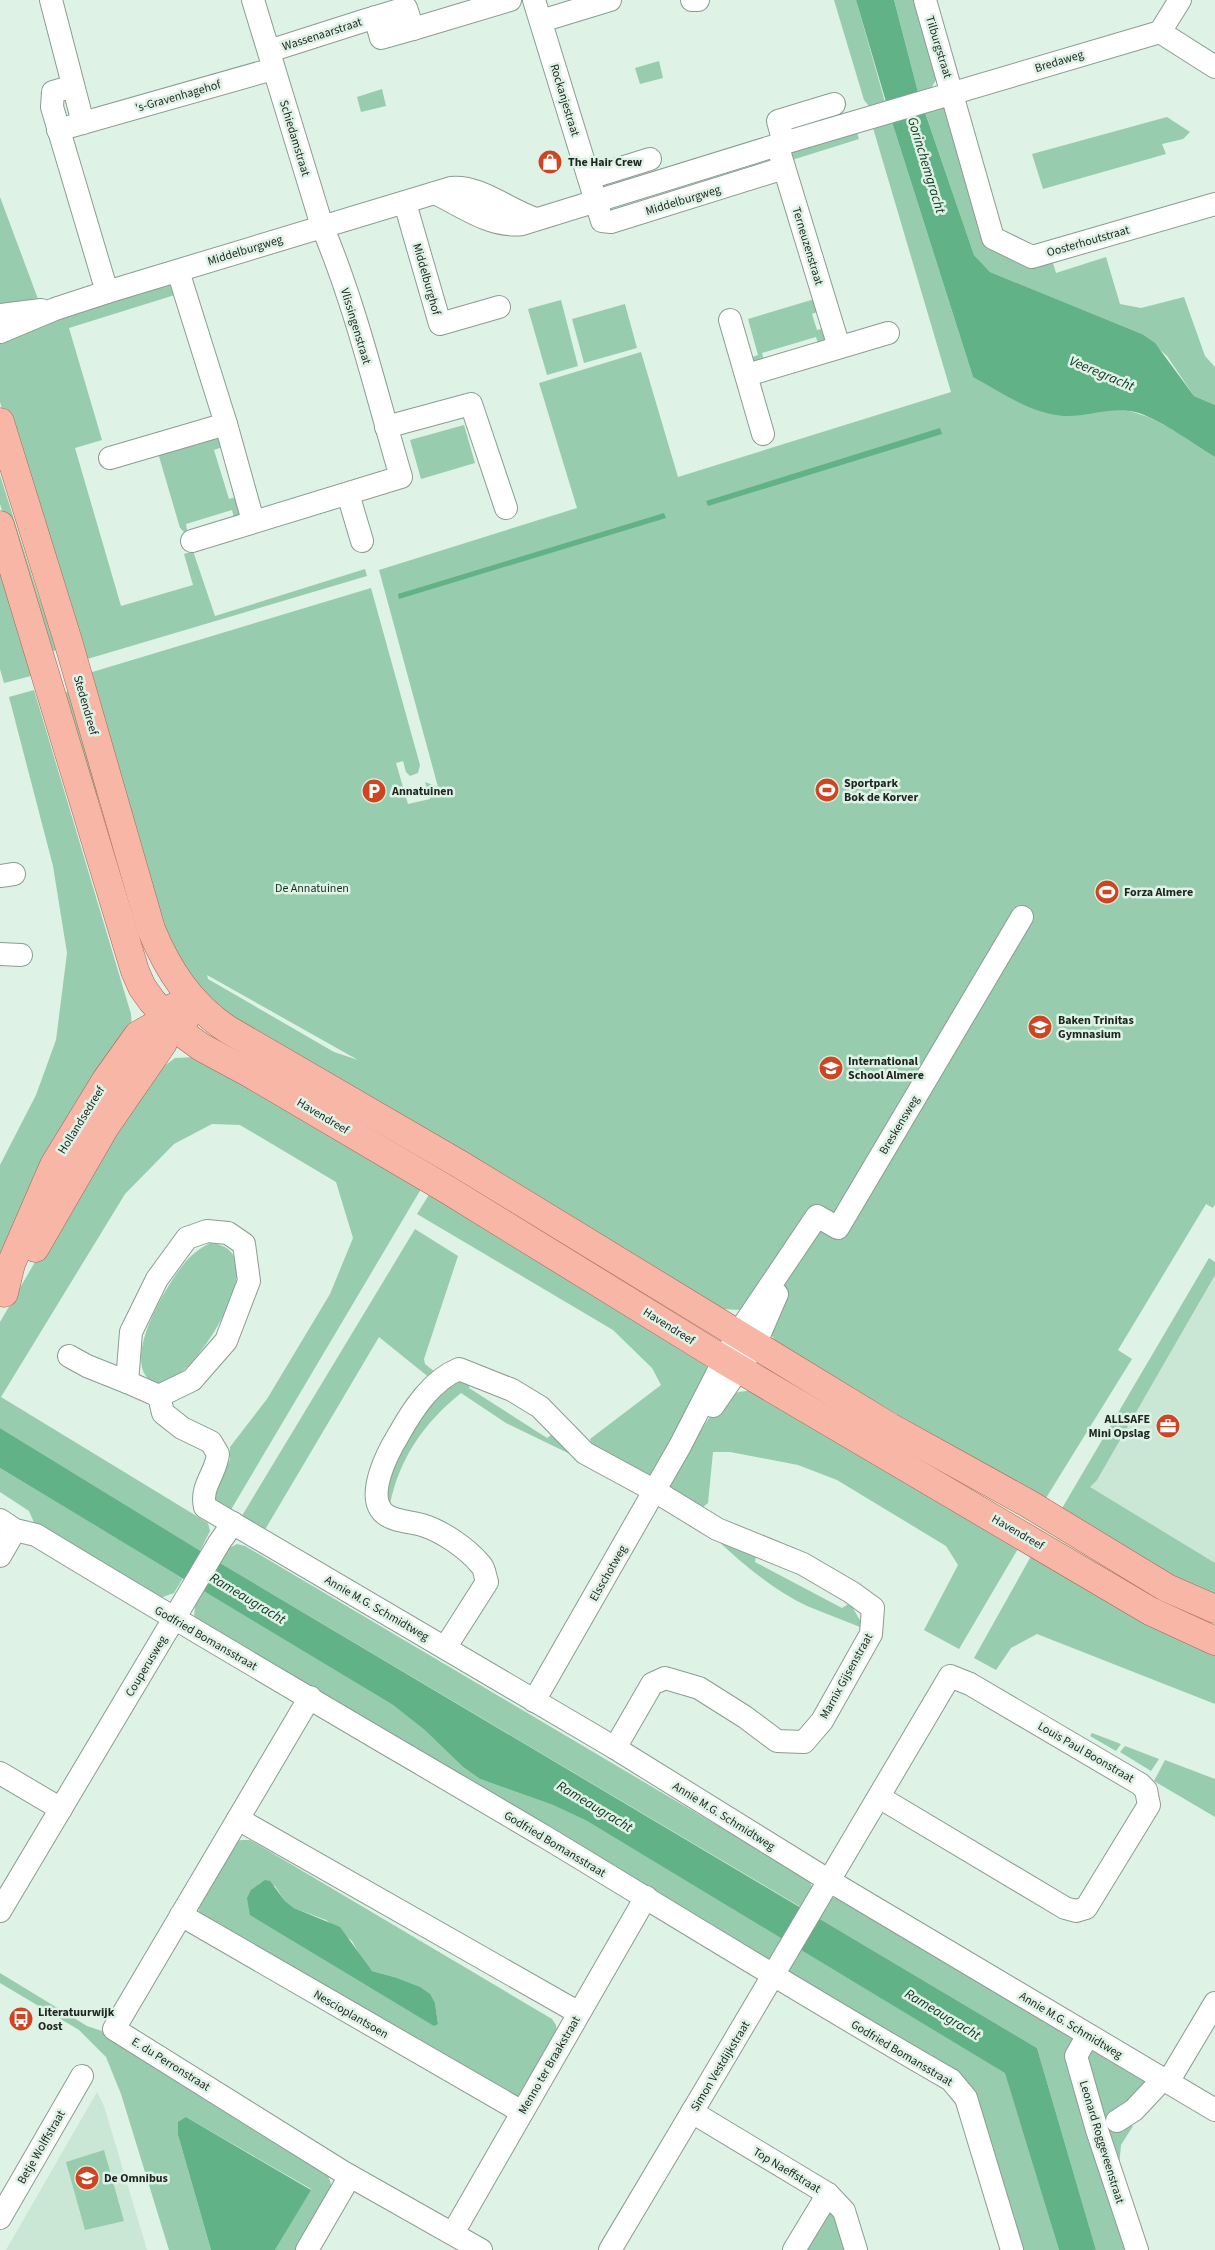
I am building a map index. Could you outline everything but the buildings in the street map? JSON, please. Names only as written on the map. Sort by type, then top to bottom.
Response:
[{"type":"main road","name":"Stedendreef","points":[[0,422],[68,641],[160,950],[180,984],[195,1003],[221,1025]]},
{"type":"main road","points":[[0,524],[142,987],[138,1035]]},
{"type":"main road","points":[[150,1064],[163,1043],[180,984]]},
{"type":"main road","name":"Havendreef","points":[[142,987],[170,1021],[200,1047],[251,1074],[448,1190],[732,1365],[1014,1529],[1150,1611],[1215,1641]]},
{"type":"main road","name":"Hollandsedreef","points":[[2,1296],[11,1264],[54,1165],[96,1095],[138,1035],[153,1025],[170,1021],[193,1019],[221,1025]]},
{"type":"main road","points":[[221,1025],[461,1165],[890,1426],[1029,1504],[1167,1588],[1215,1609]]},
{"type":"main road","points":[[150,1064],[182,1050],[200,1047]]},
{"type":"main road","name":"Hollandsedreef","points":[[2,1296],[28,1262],[105,1127],[150,1064]]},
{"type":"street","points":[[51,0],[83,123]]},
{"type":"street","name":"Schiedamstraat","points":[[253,0],[322,226]]},
{"type":"street","name":"Wassenaarstraat","points":[[271,60],[374,17],[381,38],[510,0]]},
{"type":"street","name":"Rockanjestraat","points":[[534,0],[595,200]]},
{"type":"street","points":[[541,21],[610,0]]},
{"type":"street","points":[[692,0],[698,0]]},
{"type":"street","name":"Tilburgstraat","points":[[925,0],[953,93]]},
{"type":"street","points":[[1180,0],[1160,32],[1215,67]]},
{"type":"street","name":"Bredaweg","points":[[888,113],[1160,32]]},
{"type":"street","name":"'s-Gravenhagehof","points":[[58,130],[271,60]]},
{"type":"street","points":[[74,86],[53,92],[52,107],[107,292]]},
{"type":"street","name":"Oosterhoutstraat","points":[[953,93],[993,238],[1032,257],[1215,204]]},
{"type":"street","points":[[780,144],[778,121],[834,104]]},
{"type":"street","name":"Middelburgweg","points":[[0,332],[55,309],[107,292],[451,188],[469,188],[519,213],[536,219],[888,113]]},
{"type":"street","name":"Terneuzenstraat","points":[[780,144],[784,168],[839,347]]},
{"type":"street","points":[[589,178],[650,160]]},
{"type":"street","name":"Middelburgweg","points":[[595,200],[602,221],[611,222],[784,168]]},
{"type":"street","name":"Middelburghof","points":[[405,203],[440,324],[499,307]]},
{"type":"street","name":"Vlissingenstraat","points":[[192,540],[401,477],[333,252],[322,226]]},
{"type":"street","points":[[178,271],[226,424],[253,521]]},
{"type":"street","name":"Middelburgweg","points":[[0,315],[55,309]]},
{"type":"street","points":[[730,320],[763,434]]},
{"type":"street","points":[[747,375],[888,333]]},
{"type":"street","points":[[386,427],[471,404],[506,508]]},
{"type":"street","points":[[110,458],[226,424]]},
{"type":"street","points":[[348,494],[362,541]]},
{"type":"street","name":"Breskensweg","points":[[746,1340],[817,1216],[838,1228],[1022,917]]},
{"type":"street","points":[[69,1356],[88,1366],[159,1396],[192,1380],[226,1341],[249,1281],[244,1244],[228,1233],[207,1230],[187,1238],[157,1279],[131,1332],[127,1382]]},
{"type":"street","name":"Elsschotweg","points":[[534,1701],[680,1446],[746,1340]]},
{"type":"street","points":[[445,1648],[487,1582],[482,1566],[454,1542],[432,1530],[386,1515],[378,1505],[377,1490],[385,1457],[412,1411],[445,1375],[459,1369],[512,1390],[540,1407],[585,1453],[655,1491]]},
{"type":"street","name":"Annie M.G. Schmidtweg","points":[[159,1396],[163,1413],[182,1428],[211,1442],[218,1454],[205,1484],[203,1498],[205,1507],[615,1748],[828,1880],[1215,2110]]},
{"type":"street","name":"Marnix Gijsenstraat","points":[[615,1748],[652,1684],[665,1678],[699,1688],[745,1717],[777,1741],[804,1742],[822,1721],[872,1634],[872,1608],[851,1592],[803,1564],[717,1529],[655,1491]]},
{"type":"street","name":"Couperusweg","points":[[0,1911],[215,1550],[233,1523]]},
{"type":"street","points":[[0,1556],[8,1525]]},
{"type":"street","name":"Godfried Bomansstraat","points":[[8,1525],[36,1536],[174,1620],[310,1697],[773,1976],[950,2080],[966,2098],[1012,2250]]},
{"type":"street","name":"Louis Paul Boonstraat","points":[[828,1880],[950,1676],[970,1684],[1140,1784],[1146,1790],[1148,1805],[1086,1908],[1076,1911],[1065,1908],[879,1797]]},
{"type":"street","name":"E. du Perronstraat","points":[[310,1697],[114,2029],[350,2176],[480,2250]]},
{"type":"street","points":[[0,1773],[61,1809]]},
{"type":"street","points":[[238,1819],[579,2013]]},
{"type":"street","name":"Simon Vestdijkstraat","points":[[610,2250],[791,1947],[828,1880]]},
{"type":"street","name":"Menno ter Braakstraat","points":[[453,2233],[646,1898]]},
{"type":"street","name":"Nescioplantsoen","points":[[181,1915],[522,2112]]},
{"type":"street","name":"Leonard Roggeveenstraat","points":[[1117,2121],[1134,2110],[1165,2080],[1215,2003]]},
{"type":"street","name":"Leonard Roggeveenstraat","points":[[1088,2035],[1076,2056],[1097,2130],[1137,2250]]},
{"type":"street","name":"Betje Wolffstraat","points":[[0,2218],[82,2076]]},
{"type":"street","name":"Top Naeffstraat","points":[[692,2112],[828,2194],[844,2211],[856,2250]]},
{"type":"street","points":[[307,2250],[350,2176]]},
{"type":"street","points":[[794,2250],[828,2194]]},
{"type":"shaded area","points":[[1215,1261],[1215,1578],[1072,1505]]},
{"type":"shaded area","name":"De Omnibus","points":[[97,2092],[104,2106],[147,2250],[6,2250]]},
{"type":"green space","points":[[834,0],[856,0],[885,102],[869,106],[864,100]]},
{"type":"green space","points":[[894,0],[920,0],[939,75],[931,88],[918,92]]},
{"type":"green space","points":[[659,61],[663,78],[640,84],[635,68]]},
{"type":"green space","points":[[382,89],[386,106],[361,112],[357,97]]},
{"type":"green space","points":[[945,108],[986,227],[1052,260],[1056,273],[1106,257],[1120,304],[1141,308],[1184,297],[1205,356],[1215,367],[1215,405],[1194,396],[1167,356],[1142,334],[990,272],[974,255],[925,112]]},
{"type":"green space","points":[[1167,117],[1190,132],[1183,139],[1162,144],[1166,154],[1043,189],[1032,154]]},
{"type":"green space","name":"Sportpark Bok de Korver","points":[[892,122],[973,377],[1108,410],[1136,413],[1164,425],[1215,457],[1215,1204],[1213,1208],[1206,1204],[1118,1350],[1132,1359],[1046,1498],[778,1347],[771,1334],[741,1310],[723,1309],[221,1018],[157,926],[89,673],[371,588],[420,765],[418,773],[410,776],[406,772],[403,761],[396,763],[408,804],[430,799],[425,782],[438,787],[379,570],[577,508],[539,383],[641,352],[678,477],[951,392],[873,128]],"holes":[[[207,975],[358,1060],[334,1052],[208,979]]]},
{"type":"green space","points":[[854,124],[859,139],[792,160],[791,147]]},
{"type":"green space","points":[[0,197],[38,299],[0,306]]},
{"type":"green space","points":[[173,279],[178,294],[69,328],[102,440],[75,448],[121,606],[193,585],[184,554],[193,551],[215,616],[365,569],[367,576],[84,660],[66,620],[0,402],[0,343],[4,337]]},
{"type":"green space","points":[[818,298],[822,310],[812,314],[817,330],[827,328],[828,341],[819,347],[816,337],[762,353],[765,364],[758,366],[747,359],[758,355],[748,319]]},
{"type":"green space","points":[[561,300],[578,366],[547,375],[528,309]]},
{"type":"green space","points":[[625,304],[637,348],[584,363],[572,319]]},
{"type":"green space","points":[[464,425],[475,463],[421,479],[410,440]]},
{"type":"green space","points":[[219,434],[225,446],[214,450],[229,499],[240,496],[246,508],[235,522],[232,510],[186,524],[188,536],[180,528],[158,453]]},
{"type":"green space","points":[[0,475],[38,595],[59,650],[45,652],[0,504]]},
{"type":"green space","points":[[0,564],[31,676],[4,683],[0,669]]},
{"type":"green space","points":[[34,690],[131,1014],[132,1028],[0,1282],[0,1165],[36,1095],[56,1040],[67,953],[53,866],[9,697]]},
{"type":"green space","points":[[74,690],[117,845],[58,695]]},
{"type":"green space","points":[[197,1057],[421,1189],[229,1513],[213,1503],[211,1491],[230,1460],[230,1447],[267,1399],[330,1294],[353,1238],[336,1182],[240,1125],[212,1124],[174,1144],[125,1194],[1,1397],[208,1523],[210,1531],[200,1551],[0,1428],[0,1322],[80,1185],[160,1069],[175,1058]]},
{"type":"green space","points":[[430,1193],[706,1359],[707,1371],[651,1479],[595,1452],[590,1439],[661,1385],[652,1368],[613,1330],[417,1214]]},
{"type":"green space","points":[[415,1229],[458,1256],[424,1359],[425,1364],[435,1372],[431,1379],[379,1337],[263,1533],[240,1519]]},
{"type":"green space","points":[[210,1243],[229,1250],[236,1264],[236,1283],[228,1305],[217,1328],[189,1365],[167,1382],[153,1382],[143,1369],[141,1354],[152,1318],[171,1282],[181,1268],[189,1258]]},
{"type":"green space","points":[[1209,1258],[1215,1262],[1215,1275],[1097,1480],[1090,1487],[1215,1563],[1215,1600],[1061,1510]]},
{"type":"green space","points":[[454,1380],[471,1380],[469,1388],[547,1438],[557,1431],[572,1455],[506,1423],[461,1393],[436,1416],[415,1442],[400,1471],[390,1504],[382,1501],[393,1453],[417,1413]]},
{"type":"green space","points":[[759,1389],[1022,1542],[959,1649],[924,1630],[958,1565],[946,1546],[837,1480],[798,1465],[730,1452],[713,1452],[708,1503],[697,1512],[669,1487],[696,1436],[724,1398],[739,1392]]},
{"type":"green space","points":[[0,1468],[183,1578],[174,1593],[160,1598],[36,1527],[29,1511],[0,1492]]},
{"type":"green space","points":[[716,1539],[757,1551],[755,1562],[842,1608],[850,1603],[865,1629],[794,1600],[771,1585]]},
{"type":"green space","points":[[237,1544],[245,1546],[808,1879],[813,1888],[804,1909],[220,1563],[227,1549]]},
{"type":"green space","points":[[1035,1549],[1215,1650],[1215,1704],[1037,1634],[1011,1648],[996,1670],[974,1658]]},
{"type":"green space","points":[[203,1590],[393,1705],[425,1729],[463,1767],[480,1779],[553,1805],[587,1821],[786,1940],[771,1960],[767,1960],[194,1618],[195,1605]]},
{"type":"green space","points":[[1092,1733],[1121,1744],[1116,1751],[1090,1736]]},
{"type":"green space","points":[[1125,1746],[1159,1759],[1151,1771],[1120,1752]]},
{"type":"green space","points":[[1165,1760],[1215,1779],[1215,1817],[1154,1781]]},
{"type":"green space","points":[[250,1840],[552,2019],[556,2025],[557,2032],[523,2094],[517,2097],[200,1913],[197,1907],[236,1841]],"holes":[[[259,1883],[275,1886],[285,1901],[294,1908],[326,1920],[352,1941],[363,1961],[372,1971],[394,1977],[435,2003],[438,2024]]]},
{"type":"green space","points":[[836,1897],[1072,2032],[1128,2250],[1096,2250],[1037,2048],[816,1917],[831,1898]]},
{"type":"green space","points":[[798,1948],[1006,2073],[1059,2250],[1017,2250],[973,2104],[791,1979],[787,1967]]},
{"type":"green space","points":[[0,1973],[87,2026],[108,2033],[328,2175],[332,2187],[298,2250],[275,2250],[311,2189],[186,2117],[178,2135],[211,2250],[169,2250],[121,2094],[106,2057],[79,2030],[0,1983]]},
{"type":"green space","points":[[1091,2047],[1155,2082],[1107,2123],[1109,2129],[1121,2123],[1133,2126],[1121,2145],[1119,2167],[1085,2050]]},
{"type":"green space","points":[[104,2150],[124,2221],[85,2230],[66,2162]]},
{"type":"green space","points":[[828,2209],[839,2218],[849,2250],[803,2250]]},
{"type":"water","points":[[856,0],[894,0],[918,92],[974,255],[990,272],[1142,334],[1155,343],[1194,396],[1215,405],[1215,457],[1168,427],[1139,413],[1120,410],[1073,416],[1052,414],[1028,407],[973,377],[892,122]]},
{"type":"water","points":[[940,428],[942,434],[708,506],[706,501]]},
{"type":"water","points":[[664,513],[666,518],[399,599],[398,594]]},
{"type":"water","name":"Rameaugracht","points":[[0,1428],[220,1563],[1037,2048],[1096,2250],[1059,2250],[1005,2073],[587,1821],[553,1805],[480,1779],[463,1767],[425,1730],[393,1705],[0,1468]]},
{"type":"water","points":[[265,1880],[270,1881],[285,1901],[294,1908],[340,1927],[372,1971],[420,1987],[430,1994],[435,2003],[438,2024],[434,2026],[250,1915],[247,1898],[251,1890]]},
{"type":"water","points":[[186,2117],[311,2190],[275,2250],[211,2250],[178,2135],[178,2122]]},
{"type":"place","name":"The Hair Crew","points":[[550,162]]},
{"type":"place","name":"Sportpark Bok de Korver","points":[[827,790]]},
{"type":"place","name":"Annatuinen","points":[[374,791]]},
{"type":"place","name":"Forza Almere","points":[[1107,892]]},
{"type":"place","name":"Baken Trinitas Gymnasium","points":[[1040,1027]]},
{"type":"place","name":"International School Almere","points":[[831,1068]]},
{"type":"place","name":"ALLSAFE Mini Opslag","points":[[1168,1426]]},
{"type":"place","name":"Literatuurwijk Oost","points":[[21,2019]]},
{"type":"place","name":"De Omnibus","points":[[87,2178]]},
{"type":"water label","name":"Gorinchemgracht","points":[[927,165]]},
{"type":"water label","name":"Veeregracht","points":[[1102,373]]},
{"type":"park label","name":"De Annatuinen","points":[[312,888]]}]
